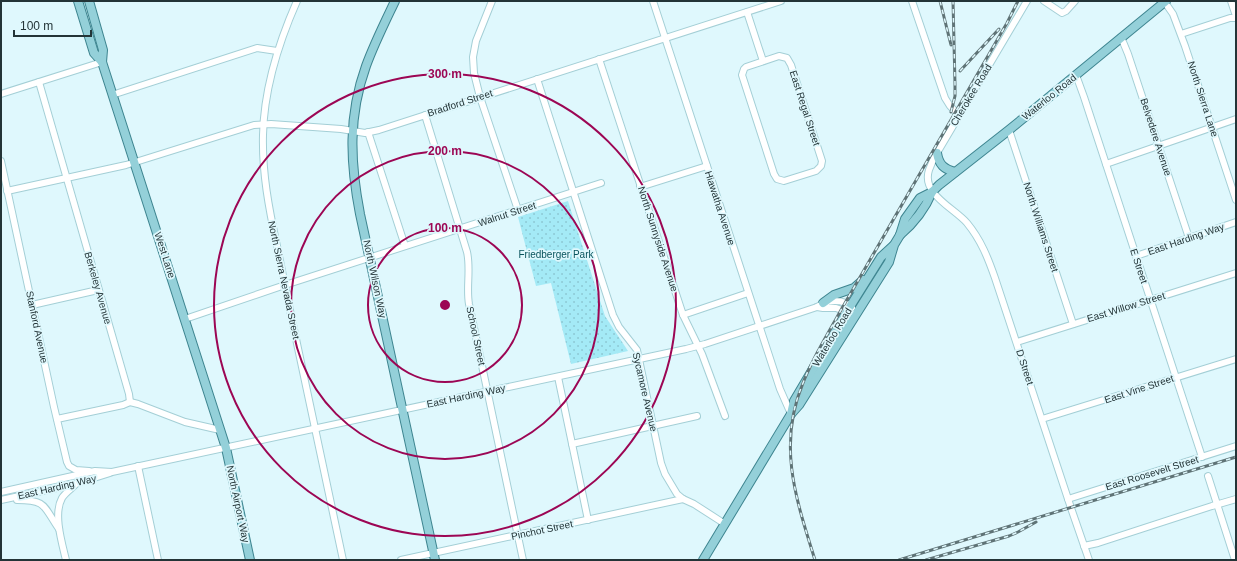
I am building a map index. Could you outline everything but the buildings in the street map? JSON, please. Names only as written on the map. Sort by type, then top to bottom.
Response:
[{"type":"main road","name":"West Lane","points":[[78,1],[94,53],[102,62]]},
{"type":"main road","points":[[84,1],[88,9],[92,12]]},
{"type":"main road","name":"West Lane","points":[[89,1],[103,50],[102,62],[112,95],[135,162],[226,448]]},
{"type":"main road","name":"North Wilson Way","points":[[395,1],[366,66],[358,95],[353,131],[352,160],[354,178],[370,258],[434,556]]},
{"type":"main road","name":"Waterloo Road","points":[[703,560],[791,414],[799,405],[889,262],[894,245],[900,235],[905,219],[920,198],[932,192],[954,172],[1009,130],[1165,1]]},
{"type":"main road","points":[[937,153],[938,160],[941,165],[946,170],[954,172]]},
{"type":"main road","name":"Waterloo Road","points":[[791,414],[794,401],[848,309],[881,257],[894,245]]},
{"type":"main road","points":[[820,305],[834,295],[854,288],[870,274]]},
{"type":"main road","name":"North Airport Way","points":[[226,448],[250,560]]},
{"type":"street","name":"North Sierra Nevada Street","points":[[297,1],[277,51],[267,96],[263,124],[264,178],[343,560]]},
{"type":"street","points":[[492,1],[479,30],[473,57],[474,73],[480,96],[518,210]]},
{"type":"street","name":"Hiawatha Avenue","points":[[652,1],[780,389],[791,414]]},
{"type":"street","name":"Bradford Street","points":[[7,190],[135,162],[245,127],[263,124],[333,128],[368,132],[781,1]]},
{"type":"street","points":[[912,1],[945,98],[950,106],[959,115]]},
{"type":"street","name":"Cherokee Road","points":[[932,192],[928,177],[929,169],[959,115],[1027,1]]},
{"type":"street","points":[[1044,1],[1062,13],[1066,11],[1075,1]]},
{"type":"street","name":"North Sierra Lane","points":[[1165,1],[1173,14],[1181,34],[1236,200]]},
{"type":"street","points":[[1181,34],[1236,17],[1231,1]]},
{"type":"street","points":[[747,12],[763,61]]},
{"type":"street","name":"Belvedere Avenue","points":[[1121,37],[1189,238]]},
{"type":"street","points":[[112,95],[257,48],[277,51]]},
{"type":"street","name":"East Regal Street","points":[[782,56],[787,58],[791,65],[822,161],[819,169],[782,181],[777,179],[774,174],[742,75],[746,67],[763,61],[782,56]]},
{"type":"street","name":"North Sunnyside Avenue","points":[[599,59],[682,315],[702,354],[725,416]]},
{"type":"street","points":[[1,94],[102,62]]},
{"type":"street","name":"E Street","points":[[1076,75],[1202,457]]},
{"type":"street","name":"Sycamore Avenue","points":[[537,79],[613,315],[619,327],[636,349],[661,463],[665,474],[677,494],[725,524]]},
{"type":"street","name":"Berkeley Avenue","points":[[38,82],[129,394],[130,402]]},
{"type":"street","name":"School Street","points":[[425,115],[469,258],[468,299],[523,560]]},
{"type":"street","points":[[1106,164],[1236,119]]},
{"type":"street","name":"North Williams Street","points":[[1009,130],[1073,324]]},
{"type":"street","points":[[368,132],[405,246]]},
{"type":"street","name":"Stanford Avenue","points":[[1,161],[57,419],[69,466],[76,470],[94,471]]},
{"type":"street","points":[[640,187],[706,166]]},
{"type":"street","name":"Walnut Street","points":[[185,318],[601,183]]},
{"type":"street","name":"D Street","points":[[932,192],[962,218],[978,237],[988,257],[1084,546],[1090,560]]},
{"type":"street","name":"East Harding Way","points":[[1136,256],[1236,222]]},
{"type":"street","name":"East Willow Street","points":[[1017,342],[1236,273]]},
{"type":"street","points":[[32,305],[98,290]]},
{"type":"street","points":[[682,315],[748,293]]},
{"type":"street","name":"East Harding Way","points":[[3,500],[95,479],[112,472],[138,466],[639,360],[698,346],[835,301],[845,303],[848,309]]},
{"type":"street","points":[[848,309],[856,315]]},
{"type":"street","name":"East Vine Street","points":[[1042,420],[1236,359]]},
{"type":"street","points":[[558,377],[588,520]]},
{"type":"street","points":[[57,419],[123,405],[130,402],[184,422],[220,430]]},
{"type":"street","points":[[572,444],[697,416]]},
{"type":"street","name":"East Roosevelt Street","points":[[1068,498],[1236,446]]},
{"type":"street","points":[[138,466],[158,560]]},
{"type":"street","name":"East Harding Way","points":[[1,492],[94,471],[112,472]]},
{"type":"street","points":[[1208,476],[1235,560]]},
{"type":"street","points":[[66,560],[59,529],[58,508],[62,497],[75,484]]},
{"type":"street","name":"Pinchot Street","points":[[401,560],[434,556],[518,535],[683,499]]},
{"type":"street","points":[[1084,546],[1098,543],[1236,499]]},
{"type":"street","points":[[3,500],[37,501],[50,513],[59,529]]},
{"type":"green space","name":"Friedberger Park","points":[[568,201],[605,316],[628,351],[571,364],[551,283],[536,286],[518,217]]},
{"type":"railway","points":[[940,1],[951,45]]},
{"type":"railway","points":[[951,112],[955,96],[953,1]]},
{"type":"railway","points":[[815,560],[796,494],[790,450],[791,428],[795,406],[803,383],[811,364],[841,310],[1007,23],[1018,1]]},
{"type":"railway","points":[[960,71],[999,29]]},
{"type":"railway","points":[[899,560],[1236,457]]},
{"type":"railway","points":[[926,560],[1009,536],[1036,522]]}]
